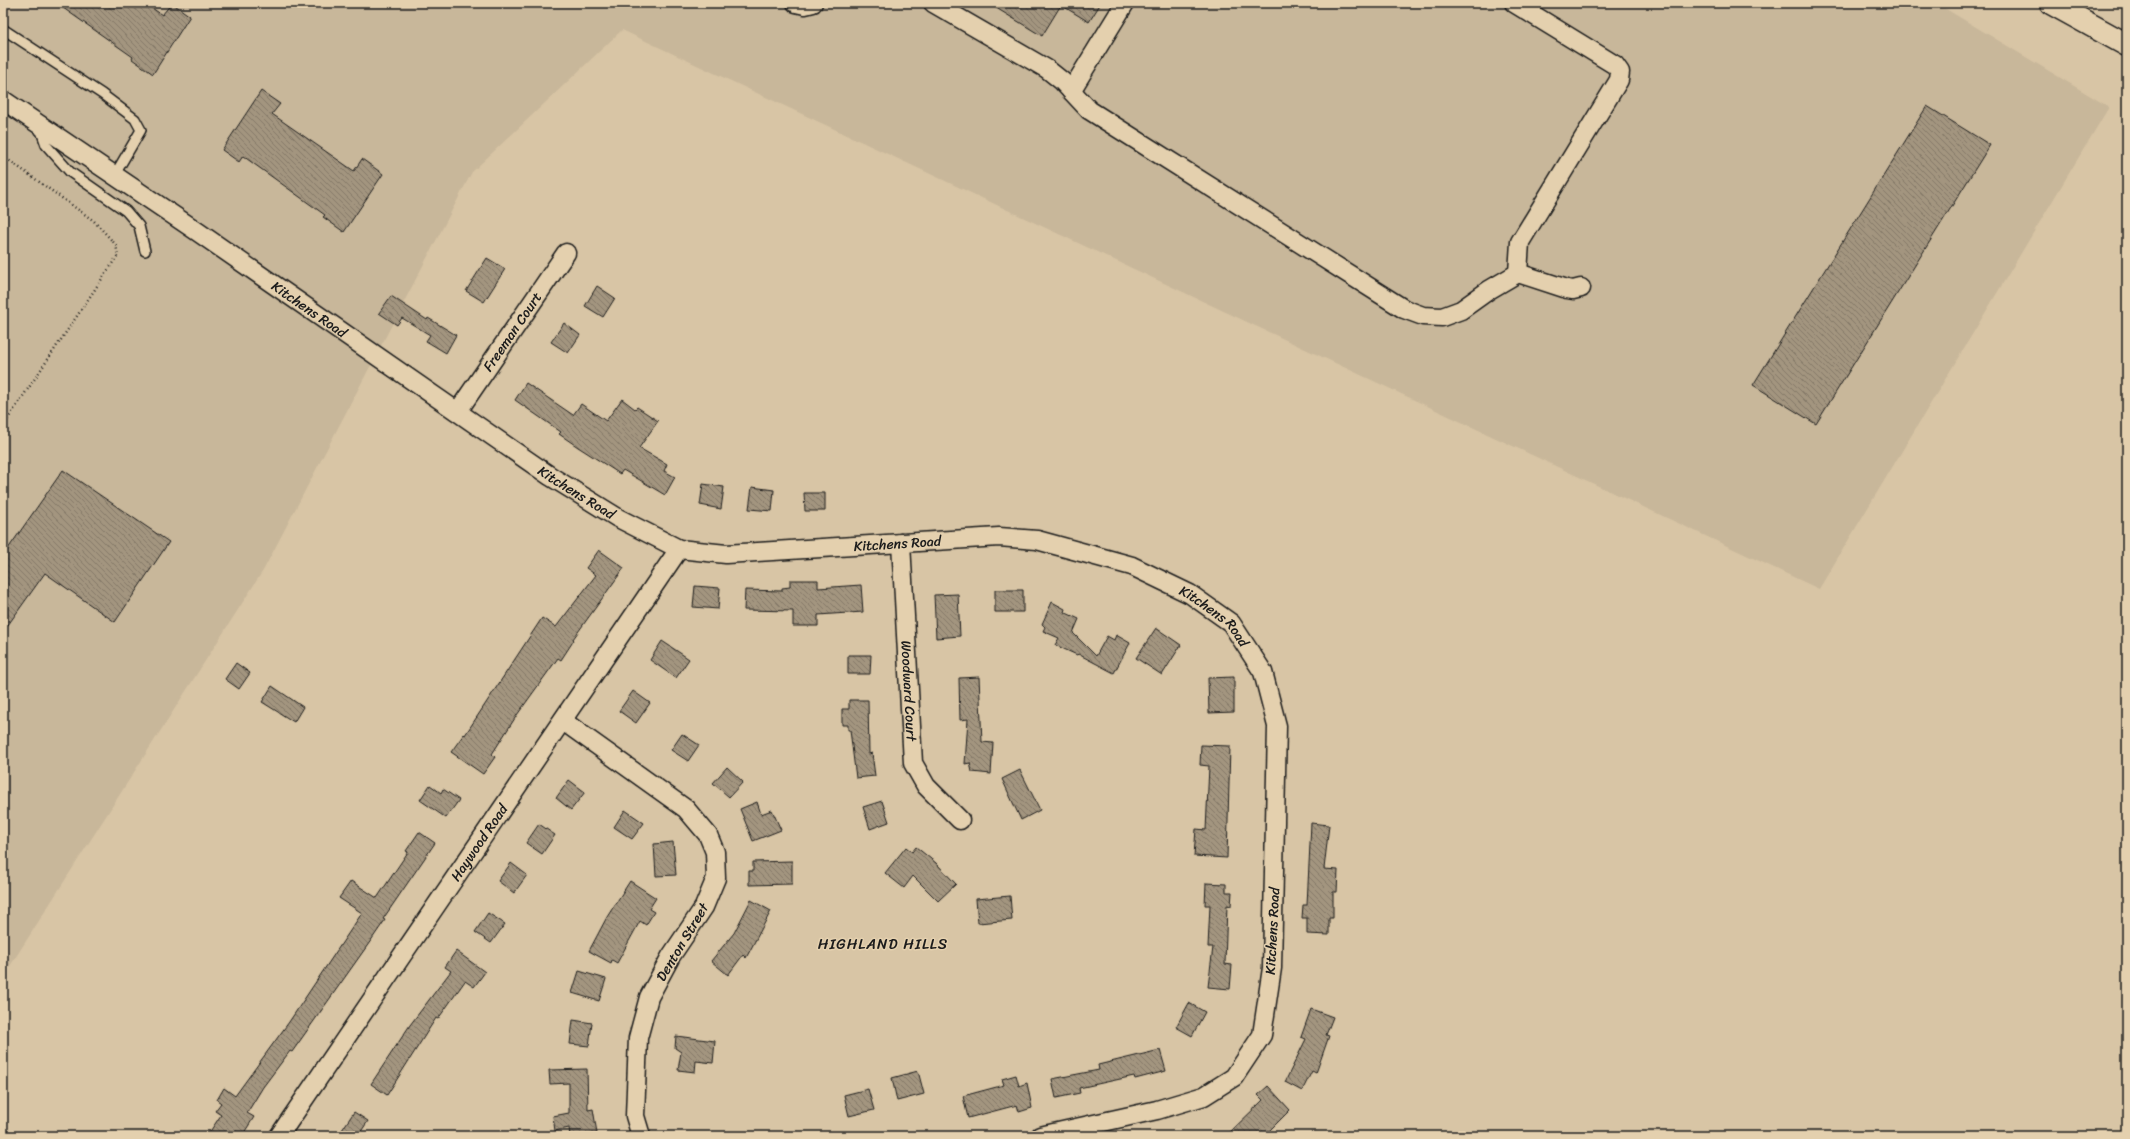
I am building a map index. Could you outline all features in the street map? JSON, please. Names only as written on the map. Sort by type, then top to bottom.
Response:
[{"type":"highway","points":[[2051,3],[2127,45]]},
{"type":"street","points":[[796,3],[805,5],[813,3]]},
{"type":"street","points":[[933,3],[1046,69],[1062,81],[1089,110],[1404,310],[1423,316],[1442,317],[1461,310],[1489,290],[1518,273],[1567,289],[1573,290],[1581,288]]},
{"type":"street","points":[[1071,91],[1125,3]]},
{"type":"street","points":[[1514,3],[1615,65],[1620,72],[1619,80],[1520,242],[1518,273]]},
{"type":"street","name":"Kitchens Road","points":[[3,100],[198,232],[550,476],[611,514],[679,549],[726,554],[999,538],[1037,540],[1132,566],[1190,594],[1231,623],[1263,672],[1277,726],[1272,968],[1262,1035],[1234,1077],[1204,1096],[1157,1110],[1040,1136]]},
{"type":"street","name":"Freeman Court","points":[[458,411],[566,253]]},
{"type":"street","name":"Woodward Court","points":[[901,543],[913,763],[926,786],[960,820]]},
{"type":"street","name":"Haywood Road","points":[[279,1136],[679,549]]},
{"type":"street","name":"Denton Street","points":[[563,721],[686,810],[708,835],[715,852],[716,878],[704,907],[671,956],[649,997],[638,1038],[635,1116],[641,1136]]},
{"type":"lane","points":[[3,29],[102,94],[134,119],[141,130],[114,176]]},
{"type":"lane","points":[[39,125],[46,145],[70,172],[126,211],[139,226],[145,251]]},
{"type":"path","points":[[3,156],[94,221],[116,245],[118,256],[3,426]]},
{"type":"shaded area","points":[[3,3],[1936,3],[2109,107],[1819,589],[622,30],[472,172],[264,569],[3,977]]},
{"type":"building","points":[[56,3],[145,3],[162,15],[172,3],[190,16],[153,74],[132,59],[133,57]]},
{"type":"building","points":[[988,3],[1101,3],[1089,22],[1061,5],[1042,36]]},
{"type":"building","points":[[261,91],[280,104],[272,114],[354,171],[362,159],[383,174],[344,232],[323,217],[325,215],[243,156],[239,162],[222,150]]},
{"type":"building","points":[[1927,106],[1990,145],[1816,424],[1753,385]]},
{"type":"building","points":[[487,258],[505,269],[484,302],[466,291]]},
{"type":"building","points":[[597,286],[615,298],[603,317],[585,306]]},
{"type":"building","points":[[391,296],[427,320],[428,318],[456,335],[446,353],[426,341],[430,335],[402,318],[397,325],[379,313]]},
{"type":"building","points":[[564,323],[580,335],[568,353],[551,342]]},
{"type":"building","points":[[526,383],[573,415],[581,404],[606,421],[622,399],[635,409],[637,407],[658,421],[639,448],[667,464],[664,471],[675,477],[665,495],[623,470],[620,474],[559,434],[561,432],[515,400]]},
{"type":"building","points":[[63,470],[169,542],[115,622],[45,573],[3,632],[3,556]]},
{"type":"building","points":[[703,484],[724,487],[721,509],[700,505]]},
{"type":"building","points":[[752,487],[774,490],[772,511],[749,509]]},
{"type":"building","points":[[804,493],[825,493],[825,511],[805,511]]},
{"type":"building","points":[[599,550],[624,568],[573,639],[574,640],[561,660],[558,658],[517,715],[492,754],[495,757],[483,774],[451,752],[464,734],[465,735],[542,618],[556,627],[596,575],[586,568]]},
{"type":"building","points":[[790,580],[818,580],[818,588],[861,585],[863,612],[818,615],[818,626],[793,626],[793,611],[744,610],[745,590],[782,591],[782,588],[790,587]]},
{"type":"building","points":[[695,586],[720,588],[718,609],[693,607]]},
{"type":"building","points":[[995,590],[1023,590],[1023,612],[995,612]]},
{"type":"building","points":[[958,594],[960,636],[936,638],[934,595]]},
{"type":"building","points":[[1052,602],[1065,609],[1064,612],[1079,619],[1073,633],[1096,656],[1107,636],[1114,640],[1116,635],[1130,643],[1114,673],[1078,654],[1077,655],[1055,645],[1059,638],[1043,631],[1045,627],[1042,624]]},
{"type":"building","points":[[1156,628],[1181,645],[1162,675],[1136,658]]},
{"type":"building","points":[[662,641],[689,659],[676,678],[650,660]]},
{"type":"building","points":[[848,655],[871,655],[870,674],[848,674]]},
{"type":"building","points":[[236,663],[250,673],[239,689],[225,679]]},
{"type":"building","points":[[979,677],[982,742],[993,743],[991,774],[972,772],[970,763],[965,764],[968,719],[960,720],[959,678]]},
{"type":"building","points":[[1234,677],[1234,712],[1209,713],[1208,678]]},
{"type":"building","points":[[272,686],[303,707],[294,722],[262,702]]},
{"type":"building","points":[[633,691],[650,703],[636,723],[619,711]]},
{"type":"building","points":[[849,700],[868,700],[869,754],[872,753],[875,776],[856,778],[850,730],[848,730],[848,725],[842,725],[842,709],[849,709]]},
{"type":"building","points":[[682,734],[699,745],[688,761],[671,750]]},
{"type":"building","points":[[1201,745],[1230,746],[1227,858],[1194,856],[1196,829],[1206,830],[1209,766],[1200,765]]},
{"type":"building","points":[[727,767],[743,782],[729,797],[713,783]]},
{"type":"building","points":[[1020,770],[1040,810],[1021,820],[1002,779]]},
{"type":"building","points":[[569,780],[585,792],[571,810],[556,798]]},
{"type":"building","points":[[430,785],[441,793],[443,789],[459,800],[446,818],[420,800]]},
{"type":"building","points":[[882,801],[889,822],[870,829],[863,807]]},
{"type":"building","points":[[757,802],[761,814],[772,810],[781,830],[753,841],[740,809]]},
{"type":"building","points":[[625,810],[644,823],[632,839],[614,827]]},
{"type":"building","points":[[1311,823],[1329,825],[1324,869],[1338,870],[1337,892],[1333,892],[1333,918],[1329,918],[1329,935],[1307,934],[1307,918],[1302,918],[1303,905],[1307,905]]},
{"type":"building","points":[[539,824],[555,835],[542,854],[526,843]]},
{"type":"building","points":[[419,832],[435,843],[383,919],[385,920],[372,939],[292,1052],[290,1051],[263,1087],[247,1113],[254,1117],[242,1136],[207,1136],[221,1115],[215,1111],[221,1103],[217,1100],[224,1088],[235,1096],[289,1022],[362,913],[339,898],[351,881],[377,898],[408,852],[406,851]]},
{"type":"building","points":[[673,842],[676,875],[656,876],[654,844]]},
{"type":"building","points":[[906,847],[912,852],[916,847],[936,863],[956,884],[938,901],[913,876],[904,888],[885,873]]},
{"type":"building","points":[[792,861],[792,884],[749,885],[749,871],[753,871],[753,862]]},
{"type":"building","points":[[511,863],[527,875],[514,893],[498,881]]},
{"type":"building","points":[[630,881],[656,898],[649,909],[654,912],[646,925],[640,921],[617,963],[612,960],[611,963],[589,951],[607,917]]},
{"type":"building","points":[[1206,883],[1226,884],[1226,892],[1232,892],[1231,906],[1227,905],[1225,964],[1232,965],[1230,989],[1208,987],[1213,947],[1208,947],[1210,905],[1205,905]]},
{"type":"building","points":[[1010,896],[1012,920],[978,923],[976,899]]},
{"type":"building","points":[[751,900],[771,911],[746,958],[743,955],[728,975],[711,961],[734,933]]},
{"type":"building","points":[[488,913],[505,924],[491,943],[475,932]]},
{"type":"building","points":[[456,951],[485,972],[474,987],[465,981],[438,1019],[436,1018],[387,1095],[371,1084],[410,1025],[451,971],[445,967]]},
{"type":"building","points":[[579,971],[606,979],[599,1001],[572,993]]},
{"type":"building","points":[[1189,1003],[1205,1012],[1192,1036],[1176,1027]]},
{"type":"building","points":[[1311,1009],[1333,1017],[1326,1035],[1329,1036],[1316,1073],[1312,1071],[1302,1091],[1285,1082],[1306,1039],[1301,1037]]},
{"type":"building","points":[[573,1020],[592,1023],[589,1046],[570,1044]]},
{"type":"building","points":[[676,1036],[715,1041],[713,1063],[696,1061],[695,1072],[678,1070],[681,1052],[675,1048]]},
{"type":"building","points":[[1160,1050],[1166,1071],[1135,1079],[1134,1076],[1079,1088],[1080,1093],[1056,1098],[1052,1079],[1099,1070],[1098,1065]]},
{"type":"building","points":[[587,1069],[588,1110],[593,1109],[597,1133],[570,1136],[569,1128],[555,1131],[553,1116],[569,1113],[569,1083],[550,1084],[549,1070]]},
{"type":"building","points":[[918,1071],[924,1094],[897,1101],[892,1078]]},
{"type":"building","points":[[1016,1075],[1019,1086],[1027,1083],[1032,1108],[1019,1112],[1017,1105],[968,1118],[963,1096],[1004,1085],[1002,1079]]},
{"type":"building","points":[[1268,1086],[1290,1110],[1264,1136],[1226,1136],[1263,1100],[1258,1095]]},
{"type":"building","points":[[868,1089],[874,1110],[849,1116],[844,1095]]},
{"type":"building","points":[[354,1112],[368,1121],[358,1136],[338,1136]]},
{"type":"district","name":"HIGHLAND HILLS","points":[[883,944]]}]
